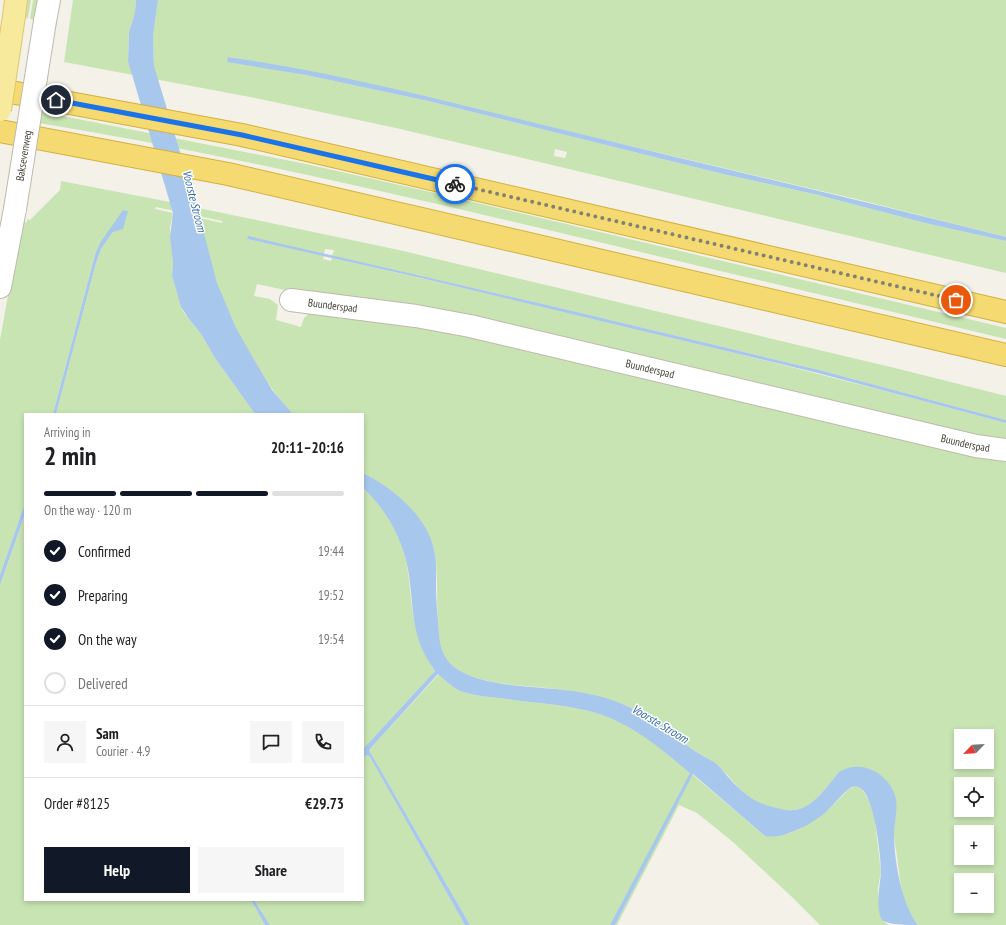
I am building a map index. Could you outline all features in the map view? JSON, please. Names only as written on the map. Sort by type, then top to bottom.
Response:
[{"type":"highway","points":[[0,90],[242,135],[1006,312]]},
{"type":"highway","points":[[0,131],[228,174],[1006,355]]},
{"type":"main road","points":[[0,110],[15,8]]},
{"type":"street","name":"Baksevenweg","points":[[0,287],[15,209],[49,0]]},
{"type":"street","name":"Buunderspad","points":[[292,300],[416,316],[470,326],[962,443],[1006,450]]},
{"type":"green space","points":[[23,0],[31,0],[28,18],[21,17]]},
{"type":"green space","points":[[33,0],[40,0],[37,20],[30,19]]},
{"type":"green space","points":[[73,0],[136,0],[135,12],[129,32],[128,61],[154,66],[153,36],[158,0],[1006,0],[1006,237],[860,200],[355,81],[229,57],[227,61],[306,75],[428,101],[723,174],[814,194],[925,223],[1006,241],[1006,273],[396,128],[250,97],[64,62]],"holes":[[[555,149],[567,152],[565,158],[554,156]]]},
{"type":"green space","points":[[27,109],[306,164],[435,193],[1006,328],[1006,339],[557,232],[290,171],[88,131],[21,120],[21,118],[41,121],[42,113],[22,110]]},
{"type":"green space","points":[[61,181],[170,202],[399,250],[899,369],[1006,396],[1006,420],[823,371],[556,307],[332,256],[334,250],[325,249],[324,254],[248,237],[247,239],[324,256],[323,259],[331,261],[332,258],[670,337],[1006,423],[1006,444],[257,284],[254,296],[270,299],[278,305],[276,320],[301,327],[304,318],[311,312],[450,329],[1006,457],[1006,925],[918,925],[908,910],[901,883],[894,837],[896,803],[892,790],[880,775],[839,772],[811,803],[796,810],[773,807],[753,800],[716,764],[638,711],[620,703],[571,691],[487,681],[459,670],[449,662],[441,648],[439,637],[436,558],[430,538],[424,526],[407,505],[396,495],[385,486],[364,474],[364,413],[292,413],[281,401],[259,370],[239,335],[223,300],[212,267],[200,218],[222,223],[222,221],[156,207],[155,209],[173,213],[170,228],[173,263],[172,276],[181,307],[254,413],[56,413],[96,263],[101,249],[128,211],[123,210],[95,255],[53,413],[24,413],[24,506],[0,575],[0,340],[22,218],[25,218],[24,222],[27,222],[27,219],[30,220],[60,190]]},
{"type":"green space","points":[[364,489],[372,496],[387,516],[403,549],[418,636],[427,659],[435,671],[364,748]]},
{"type":"green space","points":[[24,517],[24,901],[252,901],[265,925],[0,925],[0,585]]},
{"type":"green space","points":[[439,674],[454,688],[474,695],[584,710],[610,718],[635,730],[691,773],[610,925],[470,925],[369,750]]},
{"type":"green space","points":[[367,755],[370,757],[465,925],[270,925],[255,901],[364,901],[364,757]]},
{"type":"green space","points":[[692,774],[765,836],[790,833],[800,829],[827,811],[849,789],[856,786],[862,789],[874,814],[881,871],[878,888],[880,914],[883,921],[889,925],[820,925],[733,842],[697,813],[679,805],[617,925],[615,925]]},
{"type":"water","name":"Voorste Stroom","points":[[136,0],[158,0],[153,36],[154,66],[200,218],[217,283],[236,328],[256,363],[272,390],[292,413],[254,413],[181,307],[172,276],[173,263],[170,237],[173,213],[128,61],[129,32],[135,12]]},
{"type":"water","points":[[228,57],[317,72],[405,91],[1006,237],[1006,241],[925,223],[814,194],[723,174],[428,101],[306,75],[227,62]]},
{"type":"water","points":[[123,210],[128,211],[123,229],[113,232],[101,249],[56,413],[53,413],[95,255],[100,243]]},
{"type":"water","points":[[248,236],[556,307],[823,371],[1006,420],[1006,423],[818,373],[421,278],[247,239]]},
{"type":"water","points":[[364,474],[397,495],[417,515],[424,526],[430,538],[436,559],[436,599],[440,642],[446,658],[459,670],[487,681],[578,692],[606,698],[626,705],[654,720],[697,753],[714,762],[743,792],[762,804],[787,810],[796,810],[811,803],[839,772],[848,768],[866,768],[881,776],[888,782],[896,799],[897,808],[894,845],[897,869],[903,895],[912,917],[918,925],[890,923],[883,921],[880,916],[878,903],[881,870],[880,851],[876,824],[864,791],[858,787],[850,788],[828,810],[815,820],[789,833],[772,837],[765,836],[693,774],[615,925],[610,925],[690,773],[646,738],[610,718],[584,710],[474,695],[454,688],[438,674],[369,750],[470,925],[465,925],[370,757],[367,755],[364,757],[364,748],[435,671],[421,646],[417,634],[414,622],[408,569],[402,546],[386,515],[364,489]]},
{"type":"water","points":[[24,506],[24,517],[0,585],[0,575]]},
{"type":"water","points":[[252,901],[255,901],[270,925],[265,925]]},
{"type":"way so far","points":[[455,184],[956,300]]},
{"type":"route","points":[[56,100],[127,112],[242,135],[455,184]]}]
